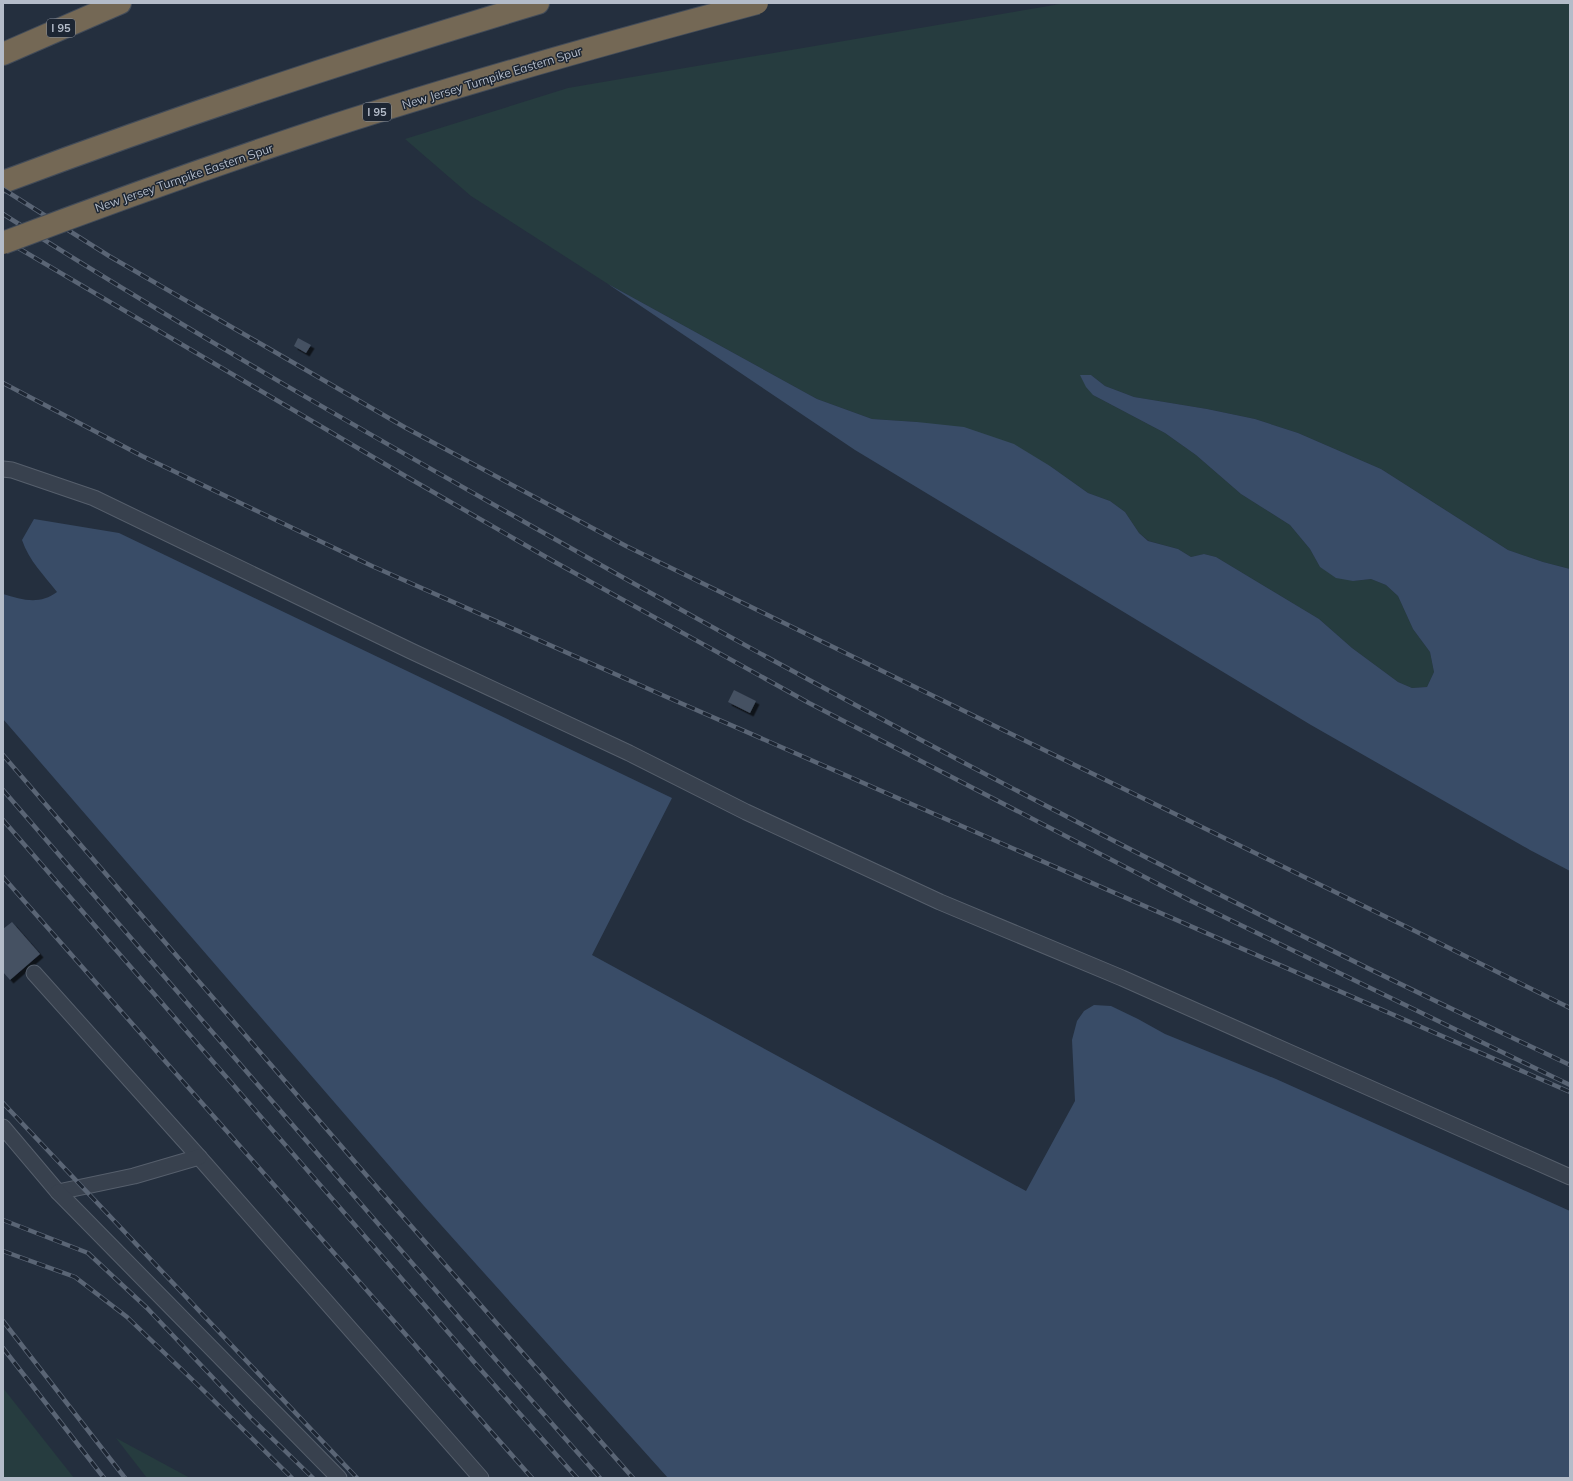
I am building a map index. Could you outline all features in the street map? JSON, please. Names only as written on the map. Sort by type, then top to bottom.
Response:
[{"type":"highway","name":"I 95","points":[[3,54],[120,3]]},
{"type":"highway","points":[[3,182],[236,98],[381,51],[538,3]]},
{"type":"highway","name":"New Jersey Turnpike Eastern Spur","points":[[3,243],[168,183],[328,128],[498,75],[757,3]]},
{"type":"lane","points":[[3,469],[12,470],[42,482],[94,498],[404,648],[629,752],[746,812],[821,848],[940,902],[1136,984],[1570,1177]]},
{"type":"lane","points":[[34,973],[199,1157],[481,1478]]},
{"type":"lane","points":[[3,1127],[58,1192],[339,1478]]},
{"type":"lane","points":[[58,1192],[134,1176],[199,1157]]},
{"type":"green space","points":[[1066,3],[1570,3],[1570,569],[1543,562],[1508,550],[1381,469],[1298,433],[1255,419],[1207,409],[1134,397],[1105,386],[1091,375],[1093,395],[1165,433],[1196,455],[1241,494],[1290,525],[1310,549],[1320,567],[1353,581],[1371,579],[1386,585],[1398,596],[1413,629],[1430,652],[1434,672],[1427,687],[1412,688],[1398,682],[1352,648],[1319,619],[1216,557],[1204,554],[1191,557],[1178,549],[1149,541],[1139,533],[1125,512],[1110,501],[1088,493],[1050,466],[917,422],[872,419],[817,399],[608,284],[471,196],[405,139],[568,88]]},
{"type":"green space","points":[[3,1388],[74,1478],[3,1478]]},
{"type":"green space","points":[[116,1438],[190,1478],[147,1478]]},
{"type":"water","points":[[608,284],[817,399],[872,419],[964,427],[1014,444],[1050,466],[1088,493],[1110,501],[1125,512],[1139,533],[1148,541],[1178,549],[1191,557],[1204,554],[1216,557],[1319,619],[1352,648],[1398,682],[1412,688],[1427,687],[1434,672],[1430,652],[1413,629],[1398,596],[1386,585],[1371,579],[1353,581],[1336,578],[1320,567],[1310,549],[1290,525],[1241,494],[1196,455],[1165,433],[1093,395],[1086,387],[1080,375],[1091,375],[1105,386],[1134,397],[1207,409],[1255,419],[1298,433],[1381,469],[1508,550],[1543,562],[1570,569],[1570,871],[1530,850],[1311,725],[855,450]]},
{"type":"water","points":[[34,519],[119,533],[672,798],[592,955],[1026,1191],[1075,1101],[1072,1040],[1077,1021],[1084,1011],[1094,1005],[1111,1006],[1165,1034],[1276,1079],[1570,1211],[1570,1478],[668,1478],[424,1206],[3,719],[3,594],[17,598],[37,600],[44,599],[57,592],[33,561],[22,540]]},
{"type":"building","points":[[298,338],[311,345],[306,353],[294,346]]},
{"type":"building","points":[[734,690],[756,701],[750,713],[728,702]]},
{"type":"building","points":[[12,922],[40,954],[10,980],[3,972],[3,929]]},
{"type":"railway","points":[[3,189],[109,256],[406,428],[626,546],[1570,1008]]},
{"type":"railway","points":[[3,214],[198,334],[329,411],[784,667],[1174,872],[1306,938],[1570,1065]]},
{"type":"railway","points":[[3,239],[407,477],[553,561],[809,703],[1189,900],[1570,1085]]},
{"type":"railway","points":[[3,383],[142,456],[372,566],[669,698],[1570,1092]]},
{"type":"railway","points":[[3,755],[368,1177],[633,1478]]},
{"type":"railway","points":[[3,790],[489,1352],[600,1478]]},
{"type":"railway","points":[[3,820],[474,1362],[577,1478]]},
{"type":"railway","points":[[3,877],[532,1478]]},
{"type":"railway","points":[[3,1103],[357,1478]]},
{"type":"railway","points":[[3,1220],[88,1253],[147,1308],[251,1418],[313,1478]]},
{"type":"railway","points":[[3,1251],[75,1277],[127,1317],[292,1478]]},
{"type":"railway","points":[[3,1321],[125,1478]]},
{"type":"railway","points":[[3,1348],[104,1478]]}]
